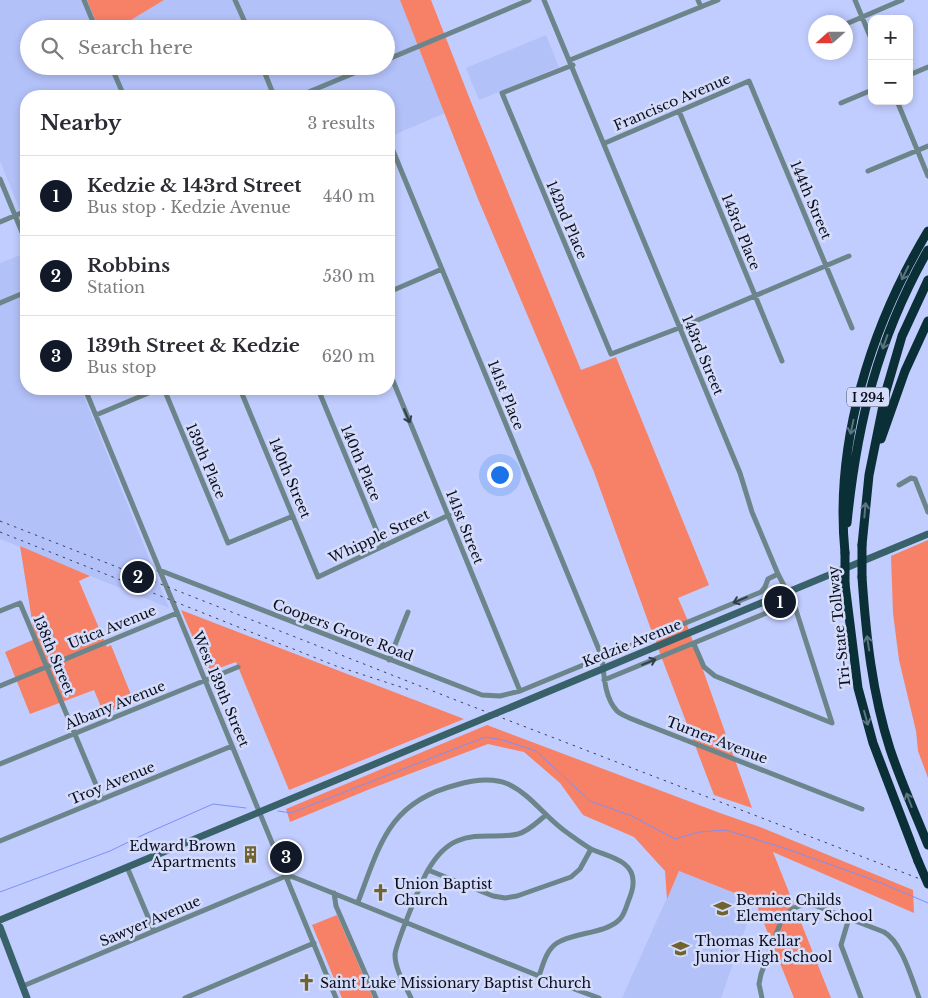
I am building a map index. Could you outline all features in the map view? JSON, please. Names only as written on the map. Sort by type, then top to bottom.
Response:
[{"type":"highway","points":[[844,554],[843,485],[849,444],[861,387],[874,346],[892,301],[914,253],[928,230]]},
{"type":"highway","name":"Tri-State Tollway","points":[[928,250],[891,325],[872,380],[856,449],[844,554],[845,584],[858,688],[873,743],[928,884]]},
{"type":"highway","name":"Tri-State Tollway","points":[[928,280],[902,336],[886,391],[869,475],[862,545],[866,634],[876,692],[890,748],[928,845]]},
{"type":"highway","points":[[869,475],[905,371],[928,321]]},
{"type":"main road","name":"Kedzie Avenue","points":[[0,920],[928,534]]},
{"type":"main road","points":[[0,926],[27,998]]},
{"type":"street","points":[[84,0],[92,20]]},
{"type":"street","points":[[236,0],[244,20]]},
{"type":"street","points":[[395,56],[529,0]]},
{"type":"street","name":"143rd Street","points":[[544,0],[605,143],[679,328],[740,473],[752,512],[778,574],[795,607],[832,723],[715,676],[704,666],[694,644]]},
{"type":"street","points":[[698,0],[701,7]]},
{"type":"street","points":[[571,62],[718,0]]},
{"type":"street","points":[[855,0],[868,31]]},
{"type":"street","points":[[853,21],[902,0]]},
{"type":"street","name":"142nd Place","points":[[571,62],[502,93],[611,354],[679,328]]},
{"type":"street","points":[[913,73],[928,67]]},
{"type":"street","points":[[115,75],[121,90]]},
{"type":"street","points":[[266,75],[272,90]]},
{"type":"street","points":[[313,90],[349,75]]},
{"type":"street","name":"Francisco Avenue","points":[[605,143],[749,81]]},
{"type":"street","name":"144th Street","points":[[749,81],[852,328]]},
{"type":"street","points":[[841,103],[868,92]]},
{"type":"street","points":[[899,105],[928,176]]},
{"type":"street","name":"143rd Place","points":[[679,111],[782,361]]},
{"type":"street","points":[[868,171],[928,146]]},
{"type":"street","name":"141st Place","points":[[395,155],[602,657]]},
{"type":"street","points":[[0,179],[20,228]]},
{"type":"street","points":[[0,222],[20,214]]},
{"type":"street","points":[[679,328],[849,256]]},
{"type":"street","points":[[395,289],[442,269]]},
{"type":"street","points":[[0,303],[20,295]]},
{"type":"street","name":"141st Street","points":[[395,385],[520,691]]},
{"type":"street","name":"West 139th Street","points":[[88,395],[336,998]]},
{"type":"street","points":[[96,415],[144,395]]},
{"type":"street","name":"139th Place","points":[[166,395],[228,543],[293,516]]},
{"type":"street","name":"140th Street","points":[[243,395],[318,577]]},
{"type":"street","name":"140th Place","points":[[321,395],[384,546]]},
{"type":"street","points":[[899,485],[911,478],[915,479],[928,512]]},
{"type":"street","name":"Whipple Street","points":[[318,577],[449,515]]},
{"type":"street","name":"Coopers Grove Road","points":[[159,570],[482,695],[500,696],[520,691],[761,592],[768,579],[778,574]]},
{"type":"street","name":"138th Street","points":[[0,611],[20,603],[102,799]]},
{"type":"street","points":[[604,680],[776,609],[786,613],[795,607]]},
{"type":"street","points":[[389,660],[408,612]]},
{"type":"street","name":"Utica Avenue","points":[[0,686],[177,613]]},
{"type":"street","name":"Turner Avenue","points":[[602,657],[604,680],[609,696],[617,711],[642,723],[862,809]]},
{"type":"street","name":"Albany Avenue","points":[[0,764],[238,666]]},
{"type":"street","name":"Troy Avenue","points":[[0,841],[232,746]]},
{"type":"street","points":[[358,902],[378,848],[388,830],[407,808],[419,798],[440,789],[472,780],[491,780],[507,784],[522,792],[562,829],[591,848],[621,860],[633,874],[634,886],[624,914],[619,920],[610,926],[582,933],[556,943],[548,952],[539,976]]},
{"type":"street","points":[[411,998],[395,958],[396,951],[428,870],[440,853],[456,841],[471,836],[519,834],[529,829],[546,815]]},
{"type":"street","points":[[428,870],[493,896],[511,897],[571,877],[580,870],[591,848]]},
{"type":"street","points":[[127,867],[154,931]]},
{"type":"street","points":[[286,876],[358,902],[586,996],[599,998]]},
{"type":"street","name":"Sawyer Avenue","points":[[23,986],[286,876]]},
{"type":"street","points":[[334,893],[336,906],[376,998]]},
{"type":"street","points":[[762,998],[759,984],[761,974],[782,919],[789,910],[799,905],[809,904],[850,918],[884,932],[892,938],[897,945],[919,998]]},
{"type":"street","points":[[850,918],[841,945],[861,998]]},
{"type":"street","points":[[185,998],[314,943]]},
{"type":"shaded area","points":[[0,0],[87,0],[95,20],[20,20],[20,75],[395,75],[395,20],[131,20],[164,0],[400,0],[445,113],[395,134],[395,90],[20,90],[20,210],[0,161]]},
{"type":"shaded area","points":[[87,0],[164,0],[131,20],[95,20]]},
{"type":"shaded area","points":[[400,0],[431,0],[581,370],[616,357],[709,585],[678,598],[688,621],[686,622],[752,808],[714,795],[594,472],[478,199]]},
{"type":"shaded area","points":[[546,35],[559,67],[479,100],[466,68]]},
{"type":"shaded area","points":[[20,255],[20,395],[83,395],[169,608],[0,539],[0,263]]},
{"type":"shaded area","points":[[928,540],[928,778],[918,751],[916,731],[899,660],[893,613],[891,556]]},
{"type":"shaded area","points":[[20,546],[90,576],[79,581],[107,647],[111,645],[134,702],[104,714],[94,690],[30,714],[5,652],[35,639]]},
{"type":"shaded area","points":[[181,610],[464,719],[289,790],[236,662],[208,672]]},
{"type":"shaded area","points":[[487,725],[760,827],[913,890],[914,913],[773,852],[831,998],[794,998],[755,901],[679,871],[667,899],[665,871],[634,837],[583,815],[560,783],[524,752],[488,744],[290,822],[286,809]]},
{"type":"shaded area","name":"Thomas Kellar Junior High School","points":[[679,871],[755,901],[721,998],[622,998]]},
{"type":"shaded area","points":[[337,915],[373,998],[342,998],[312,925]]},
{"type":"waterway","points":[[278,811],[291,813],[485,737],[503,740],[536,751],[590,801],[632,816],[675,839],[699,832],[726,830],[784,848],[879,882],[928,903]]},
{"type":"waterway","points":[[0,892],[110,851],[213,804],[246,808]]},
{"type":"railway","points":[[0,521],[453,699],[928,882]]},
{"type":"railway","points":[[0,532],[336,666],[410,690]]},
{"type":"place","name":"Robbins","points":[[138,577]]},
{"type":"place","name":"Kedzie & 143rd Street","points":[[780,602]]},
{"type":"place","name":"Edward Brown Apartments","points":[[250,854]]},
{"type":"place","name":"139th Street & Kedzie","points":[[286,857]]},
{"type":"place","name":"Union Baptist Church","points":[[380,892]]},
{"type":"place","name":"Bernice Childs Elementary School","points":[[722,908]]},
{"type":"place","name":"Thomas Kellar Junior High School","points":[[681,949]]},
{"type":"place","name":"Saint Luke Missionary Baptist Church","points":[[306,983]]}]
